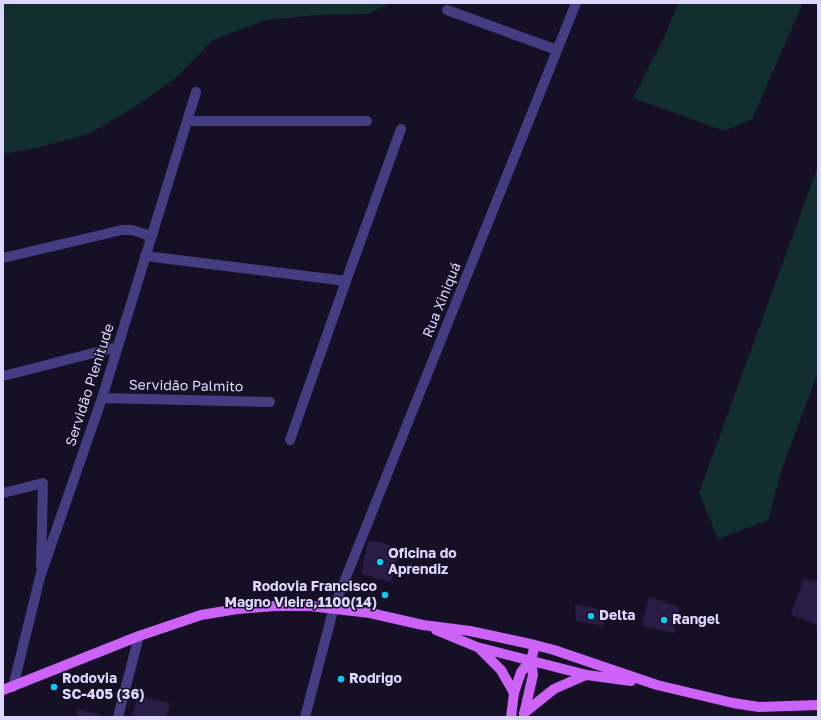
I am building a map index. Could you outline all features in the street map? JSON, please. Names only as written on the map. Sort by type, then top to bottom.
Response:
[{"type":"main road","points":[[8,688],[139,636],[201,615],[237,609],[276,606],[334,608],[370,613],[423,625],[470,631],[554,650],[657,685]]},
{"type":"main road","points":[[423,625],[477,647],[586,675],[657,685],[733,703],[759,707],[818,705]]},
{"type":"main road","points":[[524,715],[533,675],[531,660],[535,645]]},
{"type":"main road","points":[[477,647],[501,670],[514,693]]},
{"type":"main road","points":[[511,717],[514,693],[521,672],[531,660]]},
{"type":"main road","points":[[524,715],[554,689],[586,675]]},
{"type":"street","name":"Rua Xiniquá","points":[[305,717],[334,608],[576,3]]},
{"type":"street","points":[[447,10],[557,50]]},
{"type":"street","name":"Servidão Plenitude","points":[[8,688],[40,578],[102,398],[196,92]]},
{"type":"street","points":[[187,121],[367,121]]},
{"type":"street","points":[[290,440],[401,129]]},
{"type":"street","points":[[3,258],[122,230],[132,230],[151,236]]},
{"type":"street","points":[[145,256],[346,281]]},
{"type":"street","points":[[3,376],[117,347]]},
{"type":"street","name":"Servidão Palmito","points":[[102,398],[270,402]]},
{"type":"street","points":[[3,493],[43,483],[40,578]]},
{"type":"street","points":[[118,717],[139,636]]},
{"type":"green space","points":[[3,3],[391,3],[368,14],[317,15],[266,20],[213,40],[177,77],[136,106],[91,133],[40,147],[3,154]]},
{"type":"green space","points":[[678,3],[803,3],[752,119],[725,131],[633,98],[666,33]]},
{"type":"green space","points":[[818,166],[818,372],[782,469],[768,520],[718,539],[699,493]]},
{"type":"building","name":"Oficina do Aprendiz","points":[[368,541],[384,543],[399,550],[391,582],[361,574]]},
{"type":"building","points":[[804,578],[818,582],[818,625],[791,615]]},
{"type":"building","points":[[649,597],[679,607],[674,633],[642,625]]},
{"type":"building","name":"Delta","points":[[575,604],[607,611],[603,626],[576,621]]},
{"type":"building","points":[[138,695],[170,703],[166,717],[132,717]]},
{"type":"building","points":[[78,709],[100,715],[99,717],[76,717]]},
{"type":"place","name":"Oficina do Aprendiz","points":[[380,562]]},
{"type":"place","name":"Rodovia Francisco Magno Vieira,1100(14)","points":[[385,595]]},
{"type":"place","name":"Delta","points":[[591,616]]},
{"type":"place","name":"Rangel","points":[[664,620]]},
{"type":"place","name":"Rodrigo","points":[[341,679]]},
{"type":"place","name":"Rodovia SC-405 (36)","points":[[54,687]]}]
